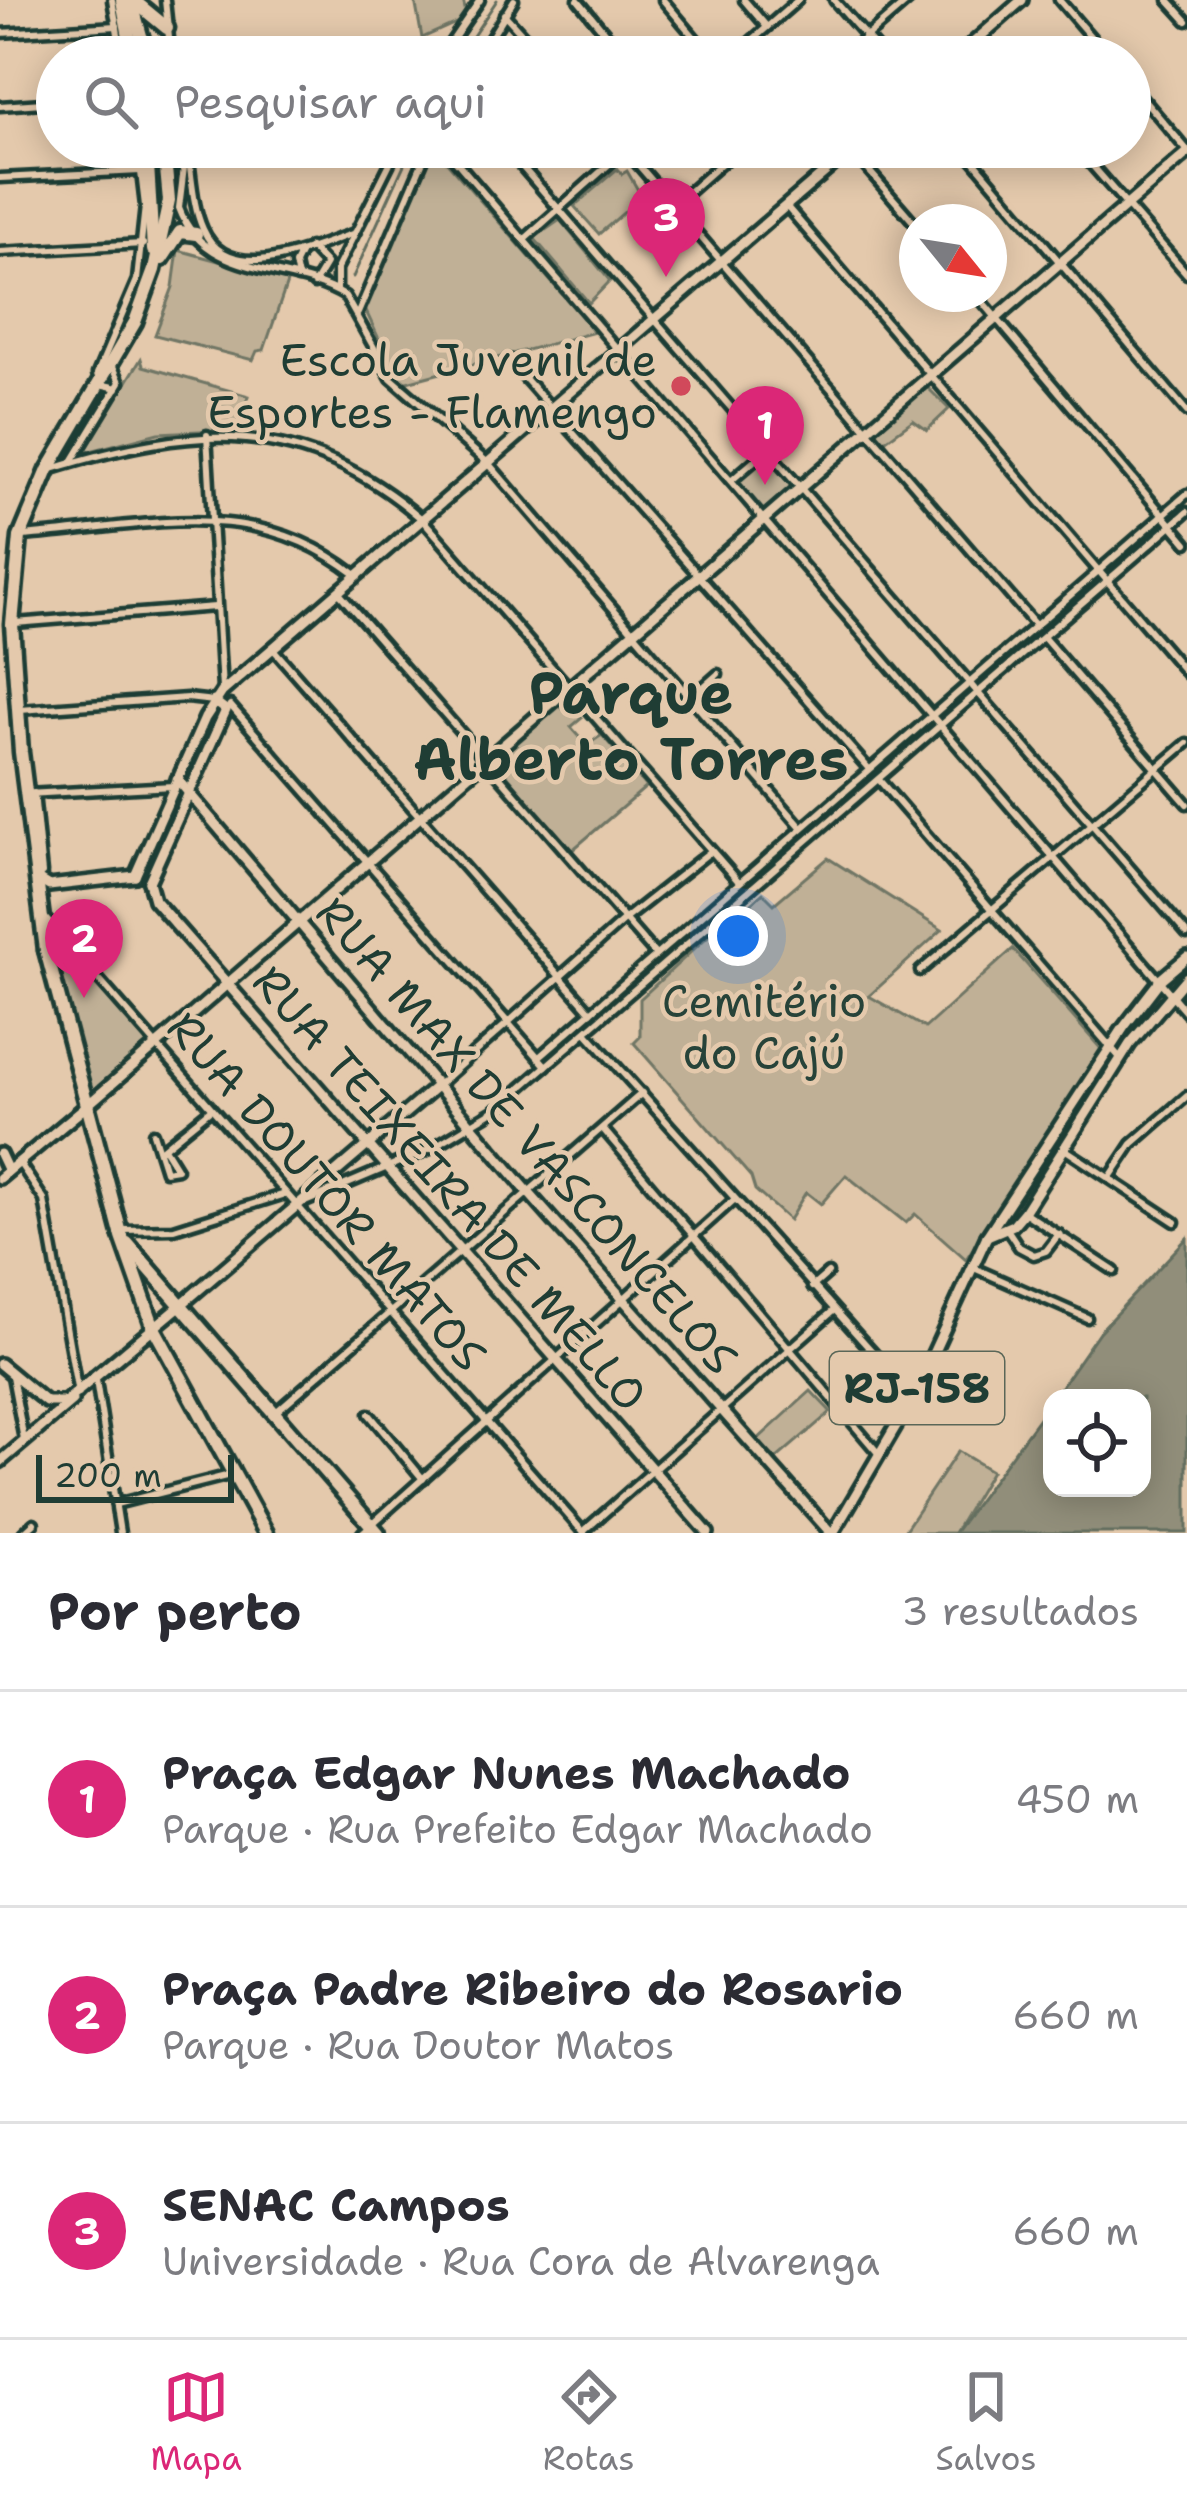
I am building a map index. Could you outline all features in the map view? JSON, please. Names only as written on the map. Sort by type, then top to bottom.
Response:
[{"type":"highway","points":[[130,0],[152,0]]},
{"type":"highway","points":[[130,0],[167,28]]},
{"type":"highway","points":[[130,0],[132,36]]},
{"type":"highway","points":[[130,0],[141,36]]},
{"type":"highway","points":[[148,287],[154,219],[149,168]]},
{"type":"highway","points":[[148,287],[169,201],[166,168]]},
{"type":"highway","points":[[196,234],[180,232],[112,364],[48,470],[20,537],[12,624],[46,950],[84,1108],[154,1328],[266,1533]]},
{"type":"highway","points":[[46,950],[62,940]]},
{"type":"highway","points":[[121,1233],[370,1530]]},
{"type":"highway","points":[[135,1275],[139,1267],[150,1268]]},
{"type":"main road","points":[[980,36],[1022,0]]},
{"type":"main road","points":[[0,1154],[3,1173],[228,985],[1187,151]]},
{"type":"main road","points":[[135,876],[218,697],[830,168]]},
{"type":"main road","points":[[42,882],[135,876],[149,882],[228,707],[218,697]]},
{"type":"main road","name":"RUA MAX DE VASCONCELOS","points":[[175,782],[528,1192],[832,1533]]},
{"type":"main road","name":"RUA TEIXEIRA DE MELLO","points":[[149,882],[154,900],[708,1533]]},
{"type":"main road","name":"RJ-158","points":[[832,1533],[913,1397],[987,1236],[1110,1048],[1161,980],[1187,957]]},
{"type":"main road","points":[[987,1236],[1010,1227],[1024,1212],[1121,1059],[1170,992],[1187,977]]},
{"type":"main road","points":[[0,1462],[439,1084]]},
{"type":"main road","points":[[1034,1167],[1041,1172],[1035,1194]]},
{"type":"main road","points":[[1010,1227],[1013,1199]]},
{"type":"main road","points":[[0,1364],[50,1404],[77,1396]]},
{"type":"main road","points":[[898,1378],[927,1369]]},
{"type":"street","points":[[112,0],[119,36]]},
{"type":"street","points":[[165,0],[168,36]]},
{"type":"street","points":[[455,36],[480,0]]},
{"type":"street","points":[[491,36],[514,0]]},
{"type":"street","points":[[578,0],[608,36]]},
{"type":"street","points":[[663,0],[693,36]]},
{"type":"street","points":[[744,0],[766,27]]},
{"type":"street","points":[[756,36],[798,0]]},
{"type":"street","points":[[834,0],[865,36]]},
{"type":"street","points":[[867,36],[909,0]]},
{"type":"street","points":[[1059,0],[1090,36]]},
{"type":"street","points":[[1168,0],[1187,21]]},
{"type":"street","points":[[504,14],[524,36]]},
{"type":"street","points":[[0,33],[117,26]]},
{"type":"street","points":[[0,106],[36,103]]},
{"type":"street","points":[[1151,108],[1187,151]]},
{"type":"street","points":[[117,388],[100,384],[98,369],[129,305],[143,244],[142,168]]},
{"type":"street","points":[[183,168],[183,219],[224,259],[341,293],[364,289]]},
{"type":"street","points":[[188,168],[206,236],[232,255],[262,261],[355,232]]},
{"type":"street","points":[[387,168],[337,269],[341,293],[358,313],[391,379],[489,464],[802,828]]},
{"type":"street","points":[[358,313],[364,289],[419,168]]},
{"type":"street","points":[[462,168],[1187,1013]]},
{"type":"street","points":[[524,168],[1187,934]]},
{"type":"street","points":[[524,239],[604,168]]},
{"type":"street","points":[[643,168],[864,433],[1036,626]]},
{"type":"street","points":[[674,205],[716,168]]},
{"type":"street","points":[[869,168],[899,204]]},
{"type":"street","points":[[980,168],[1187,412]]},
{"type":"street","points":[[1094,168],[1187,274]]},
{"type":"street","points":[[0,178],[142,171]]},
{"type":"street","points":[[183,219],[191,220],[197,205]]},
{"type":"street","points":[[787,206],[1187,674]]},
{"type":"street","points":[[0,252],[143,244]]},
{"type":"street","points":[[301,281],[294,271],[307,248]]},
{"type":"street","points":[[307,248],[324,258],[326,269],[314,284]]},
{"type":"street","points":[[992,312],[1187,543]]},
{"type":"street","points":[[508,359],[869,769]]},
{"type":"street","points":[[71,463],[117,388],[122,375],[112,364]]},
{"type":"street","points":[[48,470],[164,439],[207,435],[280,442],[319,453],[360,473],[423,520],[739,882]]},
{"type":"street","points":[[18,710],[218,697],[207,435]]},
{"type":"street","points":[[731,481],[767,449]]},
{"type":"street","points":[[538,1057],[1187,494]]},
{"type":"street","points":[[296,1206],[474,1125],[943,727],[1187,512]]},
{"type":"street","points":[[20,537],[210,520],[258,524],[294,535],[358,577]]},
{"type":"street","points":[[339,593],[656,954]]},
{"type":"street","points":[[12,624],[215,607]]},
{"type":"street","points":[[1044,638],[1187,804]]},
{"type":"street","points":[[274,650],[591,1012]]},
{"type":"street","points":[[691,698],[718,674]]},
{"type":"street","points":[[233,684],[228,707],[546,1066]]},
{"type":"street","points":[[920,971],[1187,743]]},
{"type":"street","points":[[880,781],[1121,1059]]},
{"type":"street","points":[[31,793],[175,782]]},
{"type":"street","points":[[439,1084],[625,919],[712,851]]},
{"type":"street","name":"RUA DOUTOR MATOS","points":[[42,882],[41,910],[62,940],[583,1533]]},
{"type":"street","points":[[586,1033],[913,1397]]},
{"type":"street","points":[[274,1414],[641,1094]]},
{"type":"street","points":[[1110,1178],[1132,1144],[1187,1096]]},
{"type":"street","points":[[153,1133],[162,1149],[211,1109]]},
{"type":"street","points":[[602,1128],[880,1456]]},
{"type":"street","points":[[1064,1148],[1175,1222]]},
{"type":"street","points":[[19,1162],[44,1200],[77,1396]]},
{"type":"street","points":[[121,1233],[175,1228],[286,1194]]},
{"type":"street","points":[[370,1530],[735,1199]]},
{"type":"street","points":[[1024,1212],[1114,1270]]},
{"type":"street","points":[[1010,1227],[1034,1255],[1046,1251],[1059,1234]]},
{"type":"street","points":[[970,1267],[1087,1318]]},
{"type":"street","points":[[812,1287],[827,1273]]},
{"type":"street","points":[[583,1533],[833,1311]]},
{"type":"street","points":[[11,1373],[24,1441]]},
{"type":"street","points":[[96,1380],[120,1533]]},
{"type":"street","points":[[369,1414],[423,1479]]},
{"type":"street","points":[[116,1504],[234,1474]]},
{"type":"street","points":[[23,1533],[34,1523]]},
{"type":"green space","points":[[415,0],[463,0],[467,18],[422,36]]},
{"type":"green space","points":[[425,168],[452,168],[595,332],[403,383],[364,307]]},
{"type":"green space","points":[[617,169],[622,174],[627,171],[642,197],[599,234],[574,206]]},
{"type":"green space","points":[[560,220],[610,281],[589,303],[534,238]]},
{"type":"green space","points":[[178,250],[288,280],[264,350],[257,351],[253,360],[155,335],[173,287]]},
{"type":"green space","points":[[141,359],[143,366],[249,396],[240,429],[158,433],[83,453]]},
{"type":"green space","points":[[926,386],[949,409],[927,430],[913,420],[882,443],[874,433]]},
{"type":"green space","points":[[766,453],[796,488],[764,516],[733,481]]},
{"type":"green space","points":[[558,705],[565,710],[570,706],[582,718],[571,727],[587,745],[602,735],[646,787],[570,852],[494,759]]},
{"type":"green space","name":"Cemitério do Cajú","points":[[828,858],[942,930],[869,996],[925,1028],[1013,949],[1102,1050],[966,1259],[915,1214],[906,1223],[846,1175],[821,1204],[806,1192],[789,1220],[755,1190],[751,1177],[634,1043],[640,1037],[640,999],[731,915],[736,917],[763,893],[774,904]]},
{"type":"green space","points":[[63,949],[148,1043],[87,1096],[49,954]]},
{"type":"green space","points":[[811,1391],[831,1412],[776,1459],[757,1440]]},
{"type":"green space","points":[[958,1451],[991,1471],[954,1533],[903,1533]]},
{"type":"shaded area","points":[[1187,1238],[1187,1533],[954,1533],[1043,1412],[1043,1497],[1151,1497],[1151,1389],[1059,1389],[1099,1332]]},
{"type":"waterway","points":[[473,36],[497,0]]},
{"type":"waterway","points":[[353,277],[402,168]]},
{"type":"place","name":"SENAC Campos","points":[[666,277]]},
{"type":"place","name":"Escola Juvenil de Esportes - Flamengo","points":[[681,386]]},
{"type":"place","name":"Praça Edgar Nunes Machado","points":[[765,485]]},
{"type":"place","name":"Praça Padre Ribeiro do Rosario","points":[[84,998]]},
{"type":"district","name":"Parque Alberto Torres","points":[[631,726]]}]
